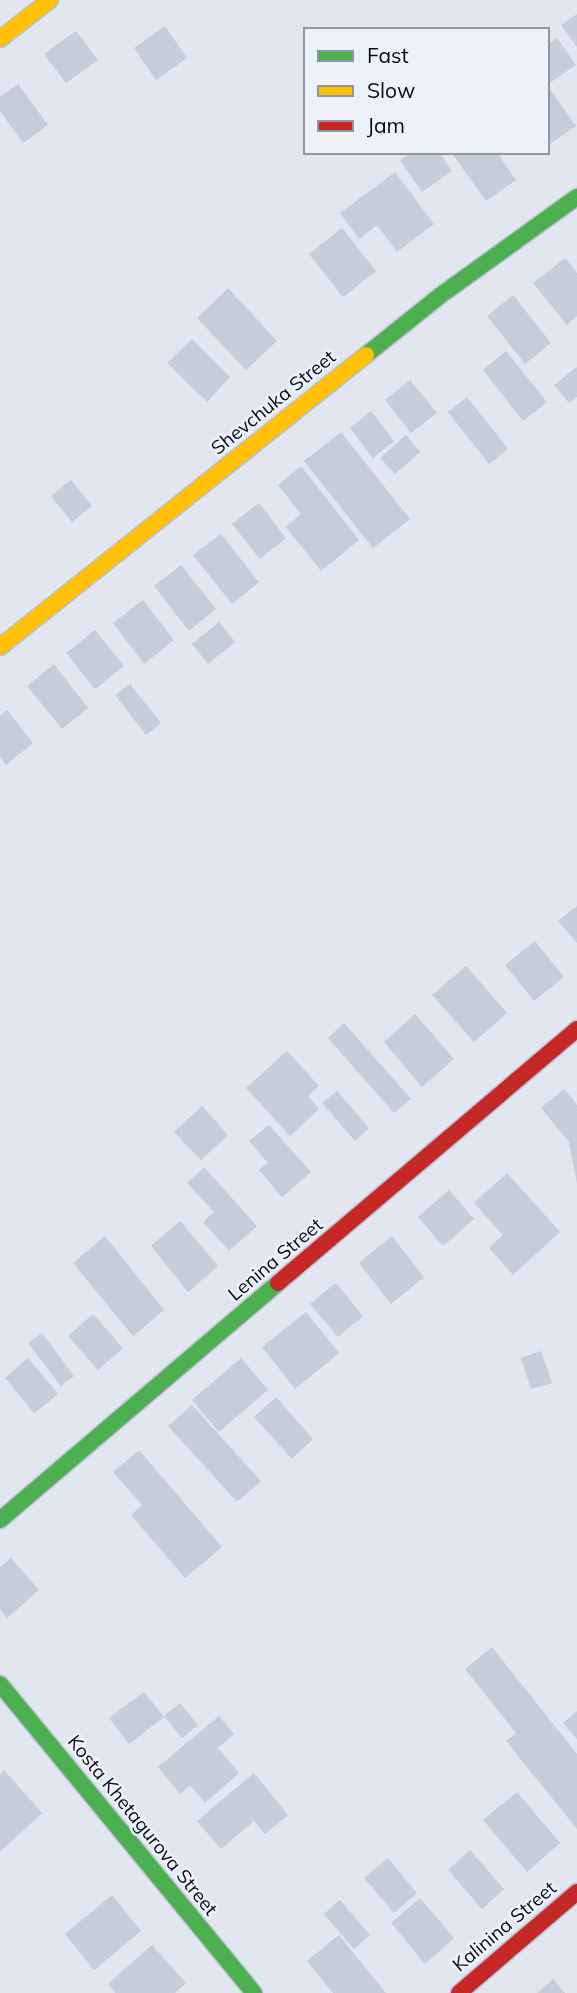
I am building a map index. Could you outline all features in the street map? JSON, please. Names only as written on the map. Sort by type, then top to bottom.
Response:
[{"type":"street","points":[[0,39],[50,0]]},
{"type":"street","name":"Shevchuka Street","points":[[0,647],[441,295],[577,197]]},
{"type":"street","name":"Lenina Street","points":[[0,1520],[577,1030]]},
{"type":"street","name":"Kosta Khetagurova Street","points":[[0,1684],[254,1993]]},
{"type":"street","name":"Kalinina Street","points":[[458,1993],[577,1892]]},
{"type":"building","points":[[577,14],[577,47],[561,25]]},
{"type":"building","points":[[165,26],[187,58],[156,80],[134,48]]},
{"type":"building","points":[[76,31],[98,60],[66,83],[44,54]]},
{"type":"building","points":[[557,38],[576,65],[551,82],[549,79],[549,44]]},
{"type":"building","points":[[18,84],[48,125],[23,143],[0,111],[0,97]]},
{"type":"building","points":[[549,88],[576,126],[549,145]]},
{"type":"building","points":[[408,154],[440,154],[452,171],[422,192],[400,160]]},
{"type":"building","points":[[452,154],[498,154],[516,180],[486,201]]},
{"type":"building","points":[[395,172],[434,224],[397,252],[377,225],[359,239],[340,213]]},
{"type":"building","points":[[342,228],[376,271],[343,297],[309,254]]},
{"type":"building","points":[[565,258],[577,273],[577,316],[567,325],[533,283]]},
{"type":"building","points":[[228,288],[277,341],[246,370],[197,318]]},
{"type":"building","points":[[513,295],[551,343],[525,364],[487,316]]},
{"type":"building","points":[[192,339],[230,377],[207,402],[167,363]]},
{"type":"building","points":[[506,351],[547,402],[523,421],[483,370]]},
{"type":"building","points":[[577,367],[577,397],[569,403],[554,385]]},
{"type":"building","points":[[410,380],[437,413],[411,433],[385,400]]},
{"type":"building","points":[[467,397],[508,449],[489,464],[448,412]]},
{"type":"building","points":[[371,411],[394,441],[373,458],[350,428]]},
{"type":"building","points":[[341,432],[410,519],[373,548],[304,461]]},
{"type":"building","points":[[406,435],[420,452],[395,474],[380,458]]},
{"type":"building","points":[[301,466],[359,540],[321,571],[286,527],[301,514],[278,485]]},
{"type":"building","points":[[71,480],[92,506],[72,522],[51,496]]},
{"type":"building","points":[[259,503],[286,538],[260,559],[232,524]]},
{"type":"building","points":[[221,534],[259,582],[232,604],[193,555]]},
{"type":"building","points":[[181,565],[216,609],[189,631],[154,586]]},
{"type":"building","points":[[143,600],[174,640],[144,664],[113,623]]},
{"type":"building","points":[[219,622],[235,642],[208,664],[192,644]]},
{"type":"building","points":[[95,630],[124,666],[95,689],[66,653]]},
{"type":"building","points":[[54,664],[88,708],[62,729],[27,686]]},
{"type":"building","points":[[130,684],[161,723],[146,735],[115,695]]},
{"type":"building","points":[[7,710],[33,743],[6,765],[0,757],[0,716]]},
{"type":"building","points":[[577,906],[577,943],[558,921]]},
{"type":"building","points":[[535,941],[564,977],[534,1001],[505,965]]},
{"type":"building","points":[[466,966],[507,1013],[474,1042],[432,995]]},
{"type":"building","points":[[415,1014],[454,1059],[422,1087],[384,1042]]},
{"type":"building","points":[[344,1023],[411,1099],[394,1113],[328,1038]]},
{"type":"building","points":[[287,1051],[319,1086],[308,1096],[319,1109],[290,1136],[246,1088]]},
{"type":"building","points":[[564,1089],[577,1105],[577,1184],[569,1142],[541,1108]]},
{"type":"building","points":[[337,1091],[369,1128],[355,1141],[322,1103]]},
{"type":"building","points":[[202,1106],[228,1135],[201,1160],[174,1132]]},
{"type":"building","points":[[269,1125],[311,1172],[282,1197],[259,1170],[268,1163],[249,1141]]},
{"type":"building","points":[[204,1167],[257,1226],[229,1251],[203,1222],[214,1212],[187,1183]]},
{"type":"building","points":[[507,1173],[560,1232],[513,1275],[489,1248],[503,1235],[474,1203]]},
{"type":"building","points":[[449,1190],[474,1219],[443,1246],[418,1217]]},
{"type":"building","points":[[180,1221],[218,1266],[188,1292],[151,1246]]},
{"type":"building","points":[[105,1236],[164,1310],[133,1336],[73,1263]]},
{"type":"building","points":[[392,1236],[424,1277],[391,1304],[359,1263]]},
{"type":"building","points":[[336,1283],[363,1316],[338,1337],[310,1304]]},
{"type":"building","points":[[306,1312],[339,1353],[295,1389],[262,1347]]},
{"type":"building","points":[[93,1314],[123,1348],[98,1370],[68,1336]]},
{"type":"building","points":[[42,1333],[74,1376],[61,1386],[28,1343]]},
{"type":"building","points":[[541,1351],[552,1383],[531,1389],[521,1358]]},
{"type":"building","points":[[28,1358],[58,1394],[34,1413],[5,1378]]},
{"type":"building","points":[[241,1358],[268,1390],[219,1432],[192,1400]]},
{"type":"building","points":[[276,1397],[313,1439],[292,1459],[254,1417]]},
{"type":"building","points":[[192,1405],[261,1481],[237,1502],[168,1426]]},
{"type":"building","points":[[139,1450],[222,1547],[185,1578],[131,1515],[142,1505],[113,1472]]},
{"type":"building","points":[[11,1558],[39,1590],[7,1618],[0,1609],[0,1567]]},
{"type":"building","points":[[492,1647],[577,1754],[577,1829],[506,1741],[516,1733],[465,1669]]},
{"type":"building","points":[[144,1692],[164,1717],[129,1744],[109,1718]]},
{"type":"building","points":[[180,1703],[198,1725],[182,1738],[164,1716]]},
{"type":"building","points":[[577,1711],[577,1739],[563,1723]]},
{"type":"building","points":[[219,1716],[234,1734],[218,1748],[239,1773],[205,1803],[190,1785],[180,1794],[158,1767]]},
{"type":"building","points":[[4,1770],[42,1813],[0,1852],[0,1774]]},
{"type":"building","points":[[254,1773],[288,1815],[265,1834],[254,1821],[221,1849],[197,1821]]},
{"type":"building","points":[[517,1792],[560,1843],[527,1872],[483,1820]]},
{"type":"building","points":[[470,1850],[504,1889],[482,1909],[448,1870]]},
{"type":"building","points":[[388,1858],[417,1893],[394,1913],[364,1878]]},
{"type":"building","points":[[112,1895],[141,1931],[94,1970],[65,1934]]},
{"type":"building","points":[[420,1898],[454,1938],[425,1964],[391,1923]]},
{"type":"building","points":[[340,1900],[370,1935],[354,1949],[324,1914]]},
{"type":"building","points":[[339,1935],[386,1993],[333,1993],[307,1961]]},
{"type":"building","points":[[152,1945],[186,1983],[175,1993],[115,1993],[108,1984]]},
{"type":"building","points":[[553,1979],[565,1993],[537,1993]]},
{"type":"traffic: fast","points":[[366,355],[441,295],[577,197]]},
{"type":"traffic: fast","points":[[0,1520],[278,1283]]},
{"type":"traffic: fast","points":[[0,1684],[254,1993]]},
{"type":"traffic: slow","points":[[0,39],[50,0]]},
{"type":"traffic: slow","points":[[0,647],[366,355]]},
{"type":"traffic: jam","points":[[278,1283],[577,1029]]},
{"type":"traffic: jam","points":[[459,1993],[577,1892]]}]
